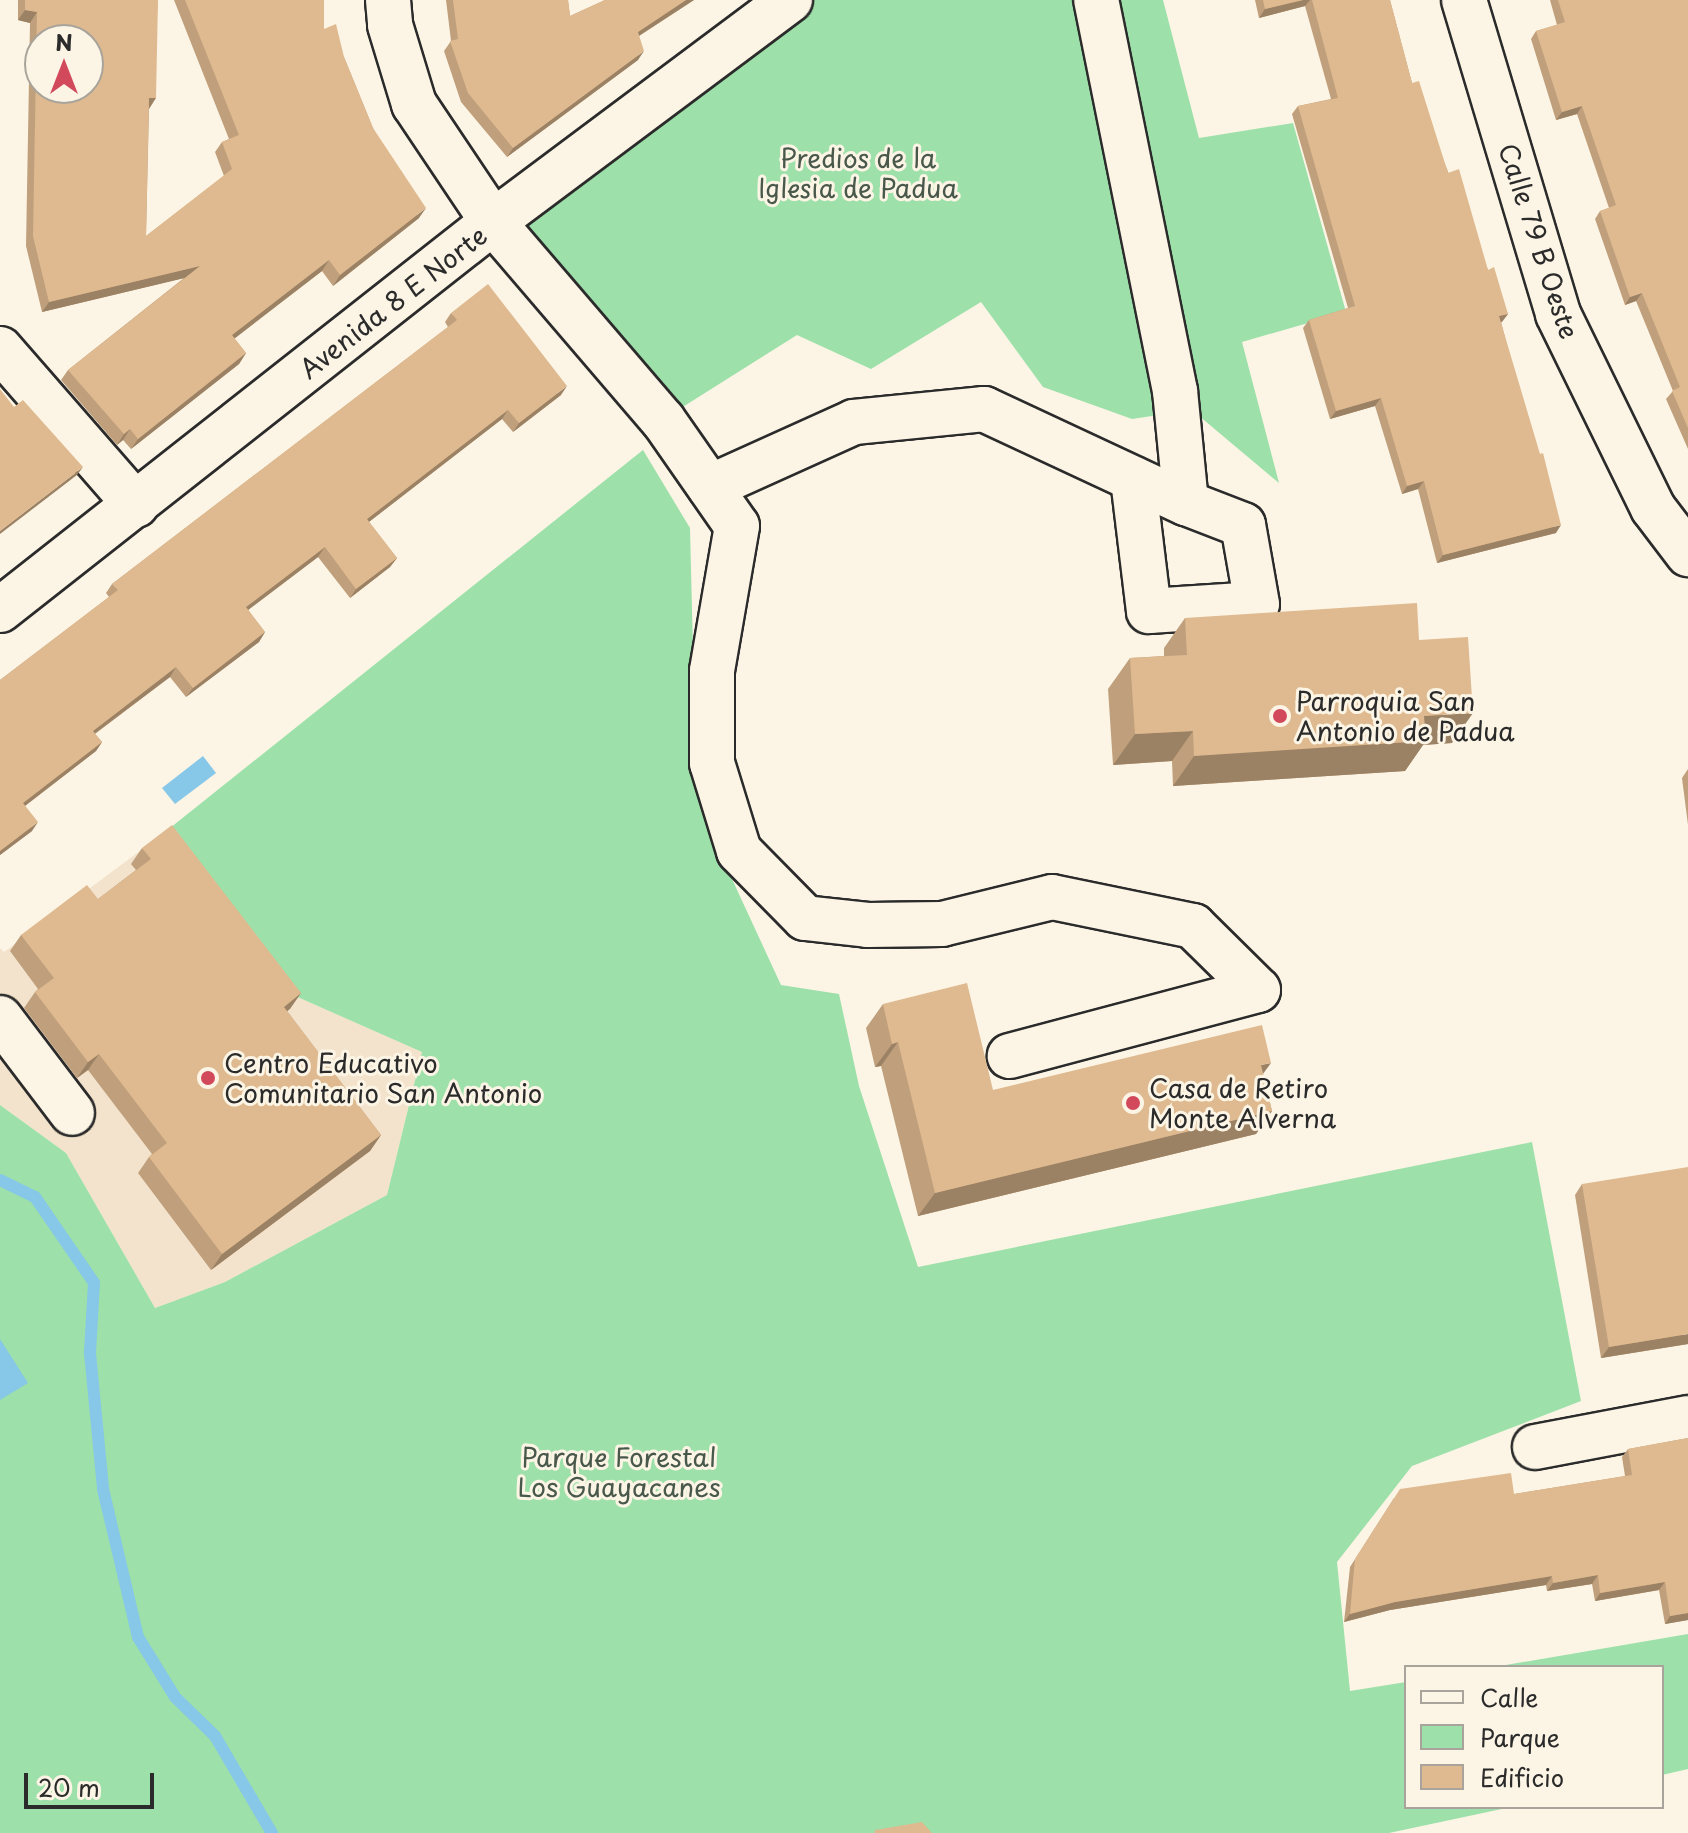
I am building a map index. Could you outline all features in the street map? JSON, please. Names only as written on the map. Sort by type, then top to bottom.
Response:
[{"type":"street","points":[[388,0],[390,25],[414,104],[493,222],[663,420],[737,526],[712,671],[712,763],[739,851],[805,918],[868,925],[942,924],[1052,897],[1193,926],[1258,990],[1010,1056]]},
{"type":"street","name":"Avenida 8 E Norte","points":[[0,610],[493,222],[790,0]]},
{"type":"street","points":[[1096,0],[1175,391],[1186,503]]},
{"type":"street","name":"Calle 79 B Oeste","points":[[1464,0],[1558,314],[1653,508],[1688,554]]},
{"type":"street","points":[[0,349],[136,505]]},
{"type":"street","points":[[710,487],[854,422],[984,409],[1186,503],[1243,525],[1257,604],[1149,611],[1133,479]]},
{"type":"street","points":[[0,1018],[72,1113]]},
{"type":"street","points":[[1535,1447],[1688,1418]]},
{"type":"shaded area","name":"Centro Educativo Comunitario San Antonio","points":[[160,836],[277,988],[422,1052],[387,1195],[225,1282],[155,1308],[66,1153],[0,1105],[0,948],[4,952]]},
{"type":"green space","name":"Predios de la Iglesia de Padua","points":[[790,0],[1163,0],[1199,138],[1293,123],[1346,312],[1242,342],[1279,483],[1192,410],[1132,419],[1043,387],[981,302],[871,369],[797,335],[670,415],[493,223]]},
{"type":"green space","name":"Parque Forestal Los Guayacanes","points":[[643,450],[690,528],[694,691],[720,853],[781,985],[839,994],[859,1086],[918,1267],[1532,1142],[1581,1401],[1412,1466],[1337,1562],[1350,1691],[1404,1682],[1404,1809],[1502,1809],[1389,1833],[0,1833],[0,1105],[66,1153],[155,1308],[225,1282],[387,1195],[422,1052],[277,988],[160,836]]},
{"type":"green space","points":[[1688,1634],[1688,1769],[1664,1775],[1664,1665],[1506,1665]]},
{"type":"water","points":[[203,756],[216,773],[175,804],[162,788]]},
{"type":"water","points":[[0,1339],[28,1383],[0,1400]]},
{"type":"building","points":[[25,0],[158,0],[156,98],[149,98],[146,236],[232,169],[222,142],[239,135],[185,0],[324,0],[324,29],[336,24],[344,57],[373,128],[426,208],[340,275],[329,260],[232,335],[246,353],[138,439],[130,429],[124,434],[68,370],[200,266],[49,302],[33,236],[35,104],[104,104],[104,24],[37,24],[37,12],[25,10]]},
{"type":"building","points":[[453,0],[568,0],[570,16],[605,0],[686,0],[638,32],[644,51],[513,148],[468,93],[450,41],[458,39]]},
{"type":"building","points":[[1263,0],[1303,0],[1265,9]]},
{"type":"building","points":[[1312,0],[1390,0],[1412,83],[1419,81],[1448,173],[1459,169],[1488,270],[1494,267],[1508,314],[1499,316],[1540,454],[1543,453],[1561,525],[1443,555],[1424,481],[1407,486],[1381,398],[1336,411],[1309,320],[1355,306],[1298,106],[1338,98]]},
{"type":"building","points":[[1558,0],[1688,0],[1688,428],[1672,391],[1680,387],[1642,293],[1630,297],[1600,211],[1616,205],[1582,106],[1562,112],[1536,31],[1565,22]]},
{"type":"building","points":[[488,284],[567,386],[519,423],[508,410],[367,519],[397,558],[356,589],[325,547],[246,607],[265,632],[193,688],[176,667],[93,731],[102,742],[23,803],[38,822],[0,851],[0,680],[118,590],[112,584],[457,320],[451,313]]},
{"type":"building","points":[[0,389],[14,407],[23,400],[83,467],[0,531]]},
{"type":"building","name":"Parroquia San Antonio de Padua","points":[[1417,603],[1419,640],[1468,637],[1473,713],[1424,716],[1426,741],[1194,756],[1193,731],[1135,734],[1130,658],[1187,655],[1185,618]]},
{"type":"building","points":[[172,825],[301,993],[284,1007],[381,1135],[222,1254],[149,1157],[167,1143],[99,1054],[88,1062],[35,992],[54,978],[21,935],[87,885],[98,899],[151,859],[142,848]]},
{"type":"building","name":"Casa de Retiro Monte Alverna","points":[[967,983],[993,1090],[1262,1025],[1271,1063],[1261,1065],[1272,1111],[935,1193],[898,1042],[892,1044],[883,1004]]},
{"type":"building","points":[[1688,1167],[1688,1334],[1609,1347],[1582,1184]]},
{"type":"building","points":[[1688,1438],[1688,1613],[1670,1616],[1665,1582],[1600,1593],[1598,1575],[1553,1583],[1552,1576],[1395,1602],[1350,1614],[1355,1559],[1400,1489],[1511,1473],[1514,1494],[1632,1475],[1628,1449]]},
{"type":"building","points":[[922,1822],[932,1833],[874,1833],[875,1830]]},
{"type":"waterway","points":[[0,1180],[35,1197],[94,1283],[90,1353],[103,1489],[138,1637],[175,1697],[215,1736],[272,1833]]},
{"type":"place","name":"Parroquia San Antonio de Padua","points":[[1280,716]]},
{"type":"place","name":"Centro Educativo Comunitario San Antonio","points":[[208,1078]]},
{"type":"place","name":"Casa de Retiro Monte Alverna","points":[[1133,1103]]}]
